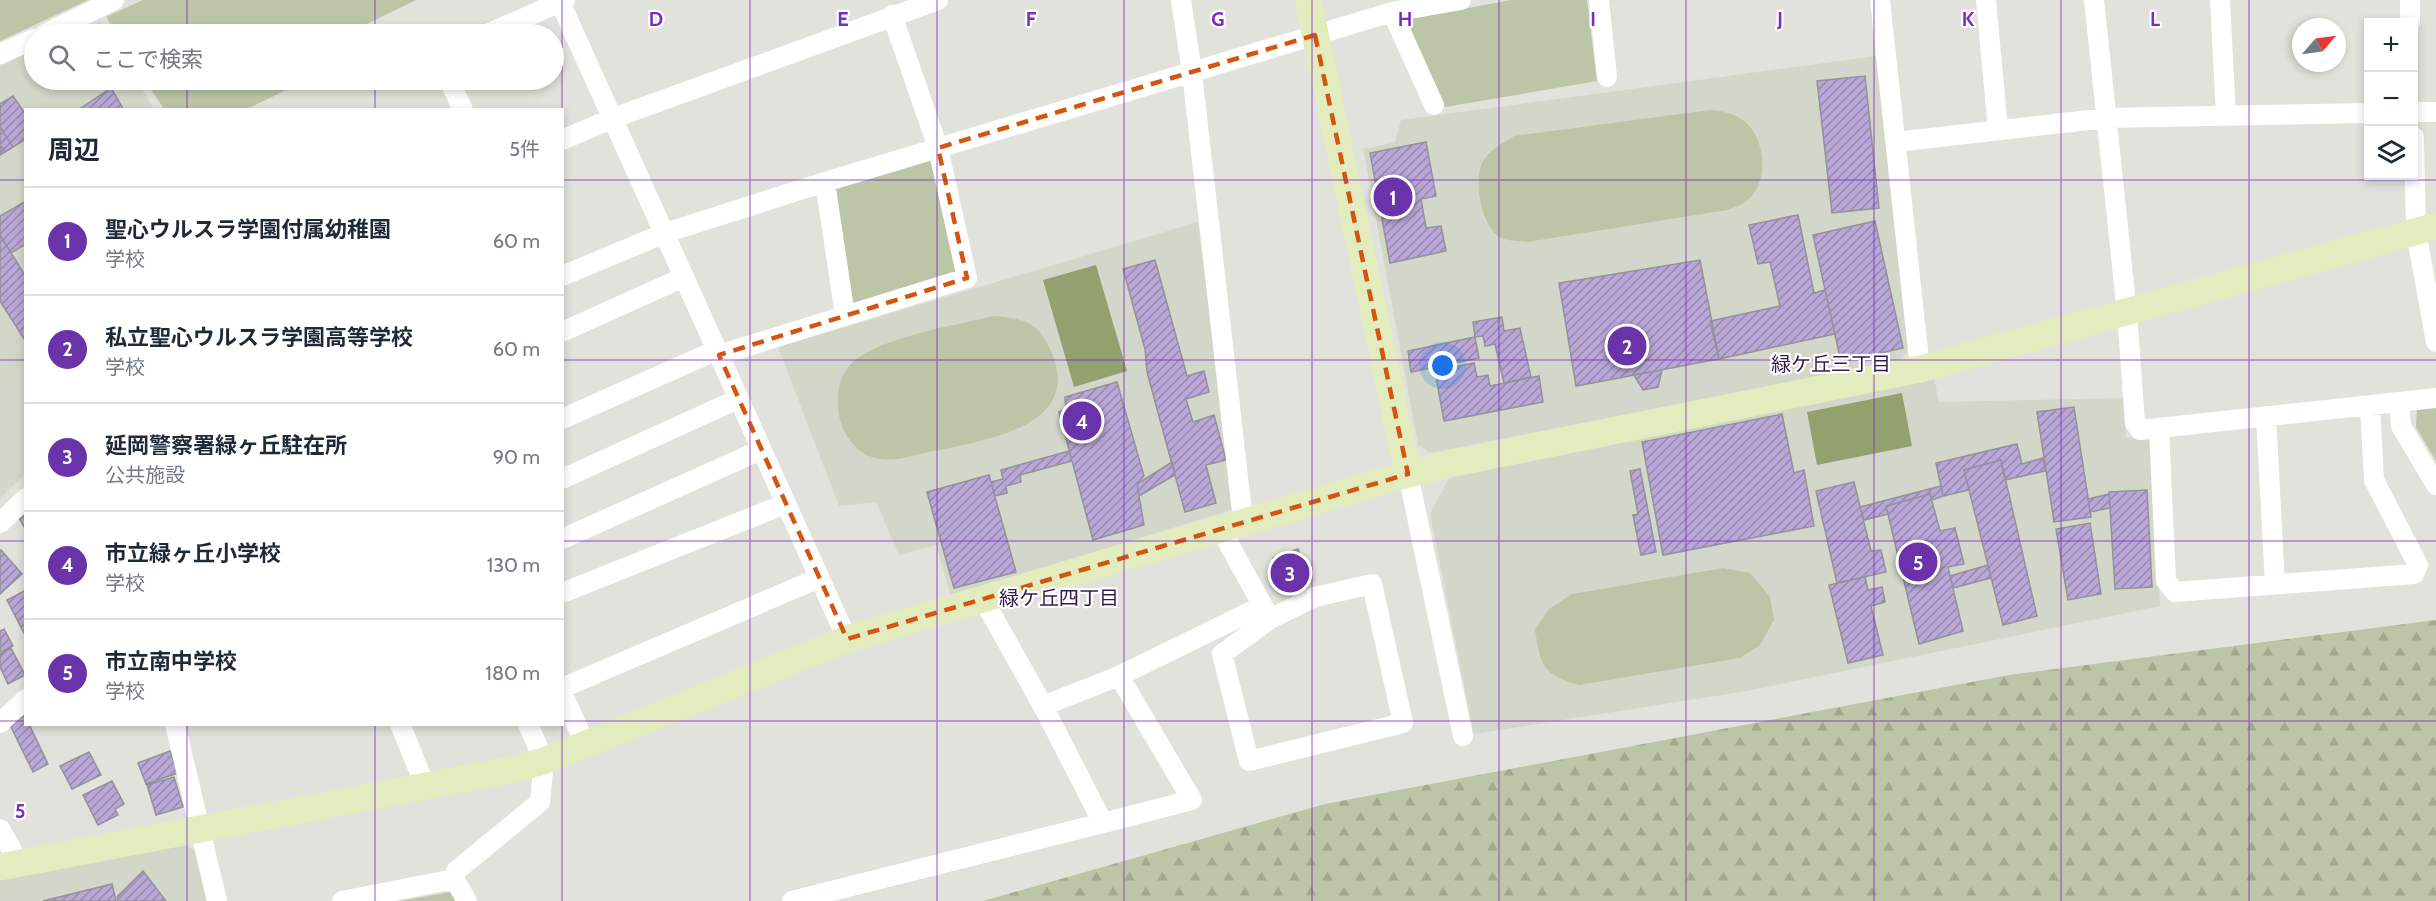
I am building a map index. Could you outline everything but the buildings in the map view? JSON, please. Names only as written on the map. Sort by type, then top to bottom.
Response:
[{"type":"street","points":[[65,24],[114,0]]},
{"type":"street","points":[[564,139],[611,119],[938,0]]},
{"type":"street","points":[[1181,0],[1192,73],[1232,525],[1266,612]]},
{"type":"street","points":[[1308,0],[1463,736]]},
{"type":"street","points":[[564,275],[665,234],[825,182],[1392,12],[1461,0]]},
{"type":"street","points":[[1599,0],[1607,77]]},
{"type":"street","points":[[1881,0],[1920,369]]},
{"type":"street","points":[[1986,0],[1998,130]]},
{"type":"street","points":[[2094,0],[2127,313],[2135,423],[2140,430],[2436,398]]},
{"type":"street","points":[[2220,0],[2226,116]]},
{"type":"street","points":[[2410,0],[2410,18]]},
{"type":"street","points":[[510,24],[563,1],[611,119],[847,639]]},
{"type":"street","points":[[1392,12],[1434,105]]},
{"type":"street","points":[[564,418],[718,353],[967,278],[938,148],[892,15]]},
{"type":"street","points":[[0,54],[24,43]]},
{"type":"street","points":[[454,90],[462,108]]},
{"type":"street","points":[[2418,112],[2436,112]]},
{"type":"street","points":[[1896,142],[2106,118],[2364,113]]},
{"type":"street","points":[[2418,168],[2436,342]]},
{"type":"street","points":[[825,182],[845,316]]},
{"type":"street","points":[[0,829],[9,865],[426,788],[544,761],[847,639],[1408,474],[1454,462],[1920,369],[2426,229]]},
{"type":"street","points":[[564,331],[684,277]]},
{"type":"street","points":[[564,478],[738,399]]},
{"type":"street","points":[[2399,402],[2401,426],[2436,485]]},
{"type":"street","points":[[2160,428],[2166,581],[2175,592],[2414,574],[2418,565],[2374,480],[2370,405]]},
{"type":"street","points":[[2266,416],[2275,584]]},
{"type":"street","points":[[564,538],[761,450]]},
{"type":"street","points":[[0,523],[24,500]]},
{"type":"street","points":[[564,592],[785,504]]},
{"type":"street","points":[[564,687],[819,578]]},
{"type":"street","points":[[1043,706],[1119,676],[1266,612],[1372,584],[1403,723],[1249,761],[1222,654],[1266,612]]},
{"type":"street","points":[[983,599],[1043,706],[1102,823]]},
{"type":"street","points":[[792,901],[1192,800],[1119,676]]},
{"type":"street","points":[[564,697],[585,743]]},
{"type":"street","points":[[0,723],[24,701]]},
{"type":"street","points":[[175,726],[217,901]]},
{"type":"street","points":[[401,726],[426,788]]},
{"type":"street","points":[[453,879],[456,871],[540,802],[544,761],[529,726]]},
{"type":"street","points":[[342,901],[453,879]]},
{"type":"street","points":[[453,879],[468,901]]},
{"type":"highlighted area","points":[[1315,35],[1408,474],[847,639],[719,355],[967,278],[938,148]]},
{"type":"shaded area","points":[[24,54],[24,90],[142,90],[153,108],[24,108],[24,475],[0,499],[0,66]]},
{"type":"shaded area","points":[[1877,56],[1909,349],[1901,360],[1430,453],[1418,444],[1363,149],[1395,142],[1401,120]]},
{"type":"shaded area","points":[[1198,222],[1234,509],[951,596],[936,545],[899,555],[876,502],[839,506],[778,347]]},
{"type":"shaded area","points":[[1096,265],[1127,371],[1074,387],[1043,280]]},
{"type":"shaded area","points":[[1934,378],[1939,402],[2123,398],[2126,438],[2152,437],[2160,606],[1747,691],[1474,734],[1430,514],[1450,476]]},
{"type":"shaded area","points":[[1902,393],[1912,446],[1817,465],[1807,412]]},
{"type":"shaded area","points":[[183,844],[196,851],[208,901],[0,901],[0,879]]},
{"type":"green space","points":[[0,0],[88,0],[36,24],[24,24],[24,30],[0,41]]},
{"type":"green space","points":[[143,0],[416,0],[367,24],[111,24],[106,17]]},
{"type":"green space","points":[[1511,0],[1587,0],[1597,81],[1445,107],[1405,20]]},
{"type":"green space","points":[[152,90],[286,90],[249,108],[163,108]]},
{"type":"green space","points":[[1710,110],[1728,113],[1744,121],[1752,129],[1761,150],[1761,174],[1758,186],[1742,204],[1727,210],[1527,242],[1504,239],[1496,235],[1490,227],[1481,206],[1479,171],[1482,163],[1492,151],[1514,136]]},
{"type":"green space","points":[[932,156],[957,271],[849,305],[831,187]]},
{"type":"green space","points":[[994,316],[1029,323],[1041,333],[1051,351],[1058,378],[1053,400],[1038,417],[1017,429],[991,438],[899,459],[872,457],[860,451],[851,441],[839,416],[839,389],[850,365],[878,347],[897,340]]},
{"type":"green space","points":[[2436,407],[2436,461],[2416,427],[2417,408]]},
{"type":"green space","points":[[1723,568],[1750,573],[1770,597],[1774,620],[1760,645],[1740,658],[1579,685],[1557,677],[1545,667],[1539,653],[1535,630],[1549,609],[1572,594]]},
{"type":"green space","points":[[2436,620],[2436,901],[983,901],[1325,804],[2009,675]]},
{"type":"green space","points":[[451,892],[457,901],[400,901]]},
{"type":"place","name":"聖心ウルスラ学園付属幼稚園","points":[[1393,197]]},
{"type":"place","name":"私立聖心ウルスラ学園高等学校","points":[[1627,346]]},
{"type":"place","name":"市立緑ヶ丘小学校","points":[[1082,421]]},
{"type":"place","name":"市立南中学校","points":[[1918,562]]},
{"type":"place","name":"延岡警察署緑ヶ丘駐在所","points":[[1290,573]]},
{"type":"district","name":"緑ケ丘三丁目","points":[[1831,364]]},
{"type":"district","name":"緑ケ丘四丁目","points":[[1059,598]]}]
